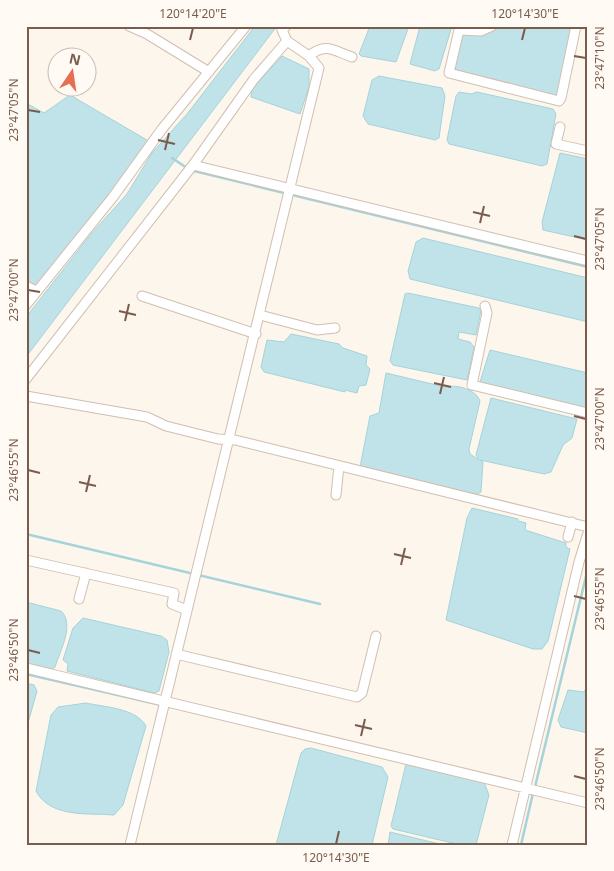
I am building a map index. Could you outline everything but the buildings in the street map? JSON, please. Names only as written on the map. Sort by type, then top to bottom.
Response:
[{"type":"street","points":[[129,26],[147,34],[209,72]]},
{"type":"street","points":[[26,304],[113,196],[162,128],[246,26]]},
{"type":"street","points":[[130,845],[227,440],[256,334],[319,68],[308,56],[287,41],[282,30],[286,26]]},
{"type":"street","points":[[492,26],[481,31],[459,30],[449,73],[559,101],[576,26]]},
{"type":"street","points":[[26,380],[193,164],[254,78],[287,41]]},
{"type":"street","points":[[308,56],[318,48],[331,48],[352,57]]},
{"type":"street","points":[[560,127],[556,144],[588,151]]},
{"type":"street","points":[[193,164],[588,261]]},
{"type":"street","points":[[26,286],[36,291]]},
{"type":"street","points":[[142,296],[256,334]]},
{"type":"street","points":[[485,306],[487,313],[472,385],[588,413]]},
{"type":"street","points":[[260,315],[317,330],[335,328]]},
{"type":"street","points":[[26,396],[147,418],[166,426],[227,440],[235,440],[588,527]]},
{"type":"street","points":[[336,495],[339,466]]},
{"type":"street","points":[[568,537],[572,522]]},
{"type":"street","points":[[512,845],[583,564],[588,533]]},
{"type":"street","points":[[26,560],[174,593],[172,604],[187,610]]},
{"type":"street","points":[[79,599],[86,573]]},
{"type":"street","points":[[176,654],[357,697],[362,693],[376,636]]},
{"type":"street","points":[[26,668],[588,803]]},
{"type":"water","points":[[255,26],[277,26],[26,357],[26,317],[92,233],[127,194],[152,153],[187,114]]},
{"type":"water","points":[[370,26],[409,26],[396,62],[361,56],[359,54]]},
{"type":"water","points":[[420,26],[452,26],[439,69],[435,71],[410,64]]},
{"type":"water","points":[[497,26],[579,26],[562,98],[453,73],[463,30],[484,32]]},
{"type":"water","points":[[282,56],[309,69],[309,87],[300,114],[251,97],[252,89]]},
{"type":"water","points":[[379,76],[442,88],[445,96],[439,138],[435,140],[368,124],[363,116],[372,80]]},
{"type":"water","points":[[459,92],[471,94],[477,92],[553,109],[556,114],[547,164],[542,166],[449,144],[447,140],[456,96]]},
{"type":"water","points":[[66,98],[75,98],[152,143],[35,294],[26,289],[26,103],[44,113]]},
{"type":"water","points":[[560,153],[588,159],[588,240],[543,230],[542,222]]},
{"type":"water","points":[[423,238],[588,278],[588,322],[410,279],[408,271],[416,242]]},
{"type":"water","points":[[408,293],[479,308],[481,311],[476,335],[459,332],[458,339],[470,342],[474,347],[467,380],[393,365],[390,361],[405,294]]},
{"type":"water","points":[[291,334],[339,344],[343,348],[367,356],[366,365],[370,369],[366,385],[359,386],[357,393],[345,390],[345,392],[264,372],[261,367],[267,340],[284,342]]},
{"type":"water","points":[[490,350],[588,373],[588,410],[479,385]]},
{"type":"water","points":[[386,373],[445,387],[465,388],[474,393],[480,401],[469,449],[470,454],[479,460],[476,455],[491,398],[577,419],[572,438],[563,445],[551,472],[544,474],[480,460],[483,462],[481,492],[474,496],[360,467],[370,416],[379,413]]},
{"type":"water","points":[[472,508],[518,519],[518,521],[526,523],[525,530],[566,543],[566,547],[570,549],[548,641],[542,649],[533,649],[446,620],[467,518]]},
{"type":"water","points":[[26,602],[61,611],[65,616],[67,630],[55,667],[52,669],[26,663]]},
{"type":"water","points":[[83,618],[161,636],[167,640],[169,652],[159,691],[154,693],[67,671],[68,664],[63,660],[73,628]]},
{"type":"water","points":[[26,683],[34,685],[37,691],[26,730]]},
{"type":"water","points":[[588,685],[588,733],[561,727],[558,720],[568,690],[584,692]]},
{"type":"water","points":[[86,703],[110,707],[135,715],[146,726],[123,805],[114,815],[82,814],[60,810],[42,800],[36,791],[51,715],[58,707]]},
{"type":"water","points":[[311,748],[382,767],[388,777],[372,845],[276,845],[301,753],[305,749]]},
{"type":"water","points":[[406,764],[484,782],[489,795],[476,845],[461,845],[393,829],[391,826]]},
{"type":"water","points":[[390,832],[444,845],[388,845]]},
{"type":"waterway","points":[[172,158],[190,170],[588,267]]},
{"type":"waterway","points":[[26,534],[320,604]]},
{"type":"waterway","points":[[535,787],[588,568]]},
{"type":"waterway","points":[[26,674],[161,705]]},
{"type":"waterway","points":[[521,845],[533,793]]}]
